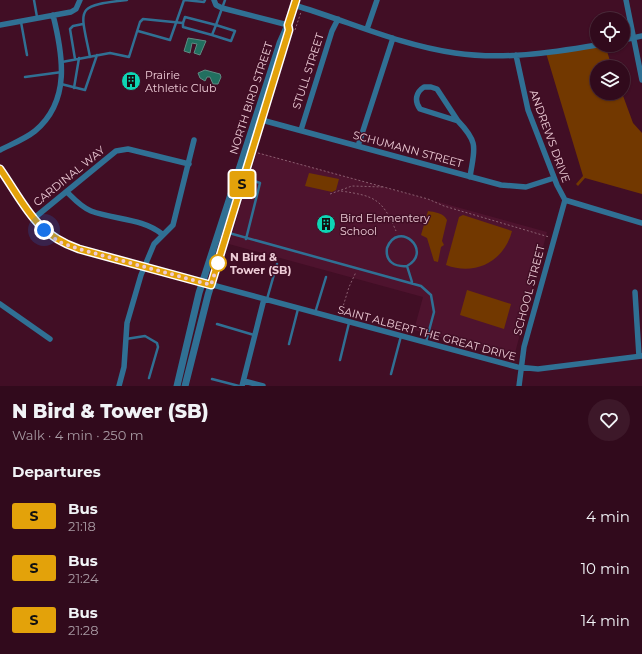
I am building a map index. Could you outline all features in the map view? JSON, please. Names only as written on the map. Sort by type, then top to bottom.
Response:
[{"type":"street","points":[[0,25],[70,12],[76,9],[80,0]]},
{"type":"street","points":[[214,0],[216,5],[222,8],[288,25]]},
{"type":"street","points":[[367,29],[376,0]]},
{"type":"street","points":[[626,0],[642,80]]},
{"type":"street","points":[[295,3],[393,38],[455,53],[482,56],[540,54],[590,46]]},
{"type":"street","name":"NORTH BIRD STREET","points":[[177,386],[203,282],[241,177],[280,43],[295,3]]},
{"type":"street","points":[[0,150],[27,136],[42,124],[59,97],[62,62],[53,14]]},
{"type":"street","name":"STULL STREET","points":[[301,130],[332,31],[338,18]]},
{"type":"street","points":[[630,39],[642,36]]},
{"type":"street","points":[[358,146],[393,38]]},
{"type":"street","name":"ANDREWS DRIVE","points":[[516,55],[528,110],[554,178],[565,200]]},
{"type":"street","points":[[458,121],[422,110],[416,102],[419,91],[428,87],[436,89],[458,121],[473,139],[476,151],[470,177]]},
{"type":"street","name":"SCHUMANN STREET","points":[[259,119],[506,186],[526,187],[554,178]]},
{"type":"street","points":[[119,386],[124,367],[127,322],[144,267],[151,250],[162,234],[173,226],[194,140]]},
{"type":"street","name":"CARDINAL WAY","points":[[33,219],[116,151],[121,149],[189,164]]},
{"type":"street","name":"SAINT ALBERT THE GREAT DRIVE","points":[[0,169],[33,219],[50,236],[69,246],[298,309],[522,368],[547,368],[640,356]]},
{"type":"street","name":"NORTH BIRD STREET","points":[[185,386],[241,177]]},
{"type":"street","points":[[67,192],[77,202],[91,211],[147,225],[162,234]]},
{"type":"street","points":[[565,200],[642,222]]},
{"type":"street","name":"SCHOOL STREET","points":[[519,386],[524,347],[565,200]]},
{"type":"street","points":[[635,292],[640,356]]},
{"type":"street","points":[[263,386],[243,383],[254,335],[266,299]]},
{"type":"street","points":[[0,304],[50,339]]},
{"type":"lane","points":[[34,0],[37,18]]},
{"type":"lane","points":[[90,57],[83,24],[83,13],[95,4],[127,0]]},
{"type":"lane","points":[[138,31],[170,40],[178,22],[184,0],[204,2],[205,0]]},
{"type":"lane","points":[[212,34],[225,0]]},
{"type":"lane","points":[[185,17],[216,24],[235,31],[231,41],[212,34],[182,27],[185,17]]},
{"type":"lane","points":[[62,62],[110,53],[129,57],[143,19],[184,23]]},
{"type":"lane","points":[[21,21],[27,55]]},
{"type":"lane","points":[[75,59],[70,29],[73,26],[83,24]]},
{"type":"lane","points":[[61,84],[85,90],[97,55]]},
{"type":"lane","points":[[74,88],[80,58]]},
{"type":"lane","points":[[25,77],[62,72]]},
{"type":"lane","points":[[241,177],[260,183],[246,239]]},
{"type":"lane","points":[[227,233],[357,269],[412,282],[421,286],[431,295],[434,312],[426,342]]},
{"type":"lane","points":[[401,236],[407,238],[416,247],[415,260],[408,266],[395,265],[388,260],[387,248],[394,238],[401,236]]},
{"type":"lane","points":[[266,299],[277,264]]},
{"type":"lane","points":[[408,266],[412,282]]},
{"type":"lane","points":[[315,313],[326,277]]},
{"type":"lane","points":[[289,344],[298,309]]},
{"type":"lane","points":[[340,360],[350,322]]},
{"type":"lane","points":[[217,324],[254,335]]},
{"type":"lane","points":[[126,339],[145,336],[157,343],[158,347],[150,378]]},
{"type":"lane","points":[[391,374],[401,336]]},
{"type":"lane","points":[[212,379],[239,386]]},
{"type":"path","points":[[256,153],[434,201],[444,206],[508,224],[553,239]]},
{"type":"path","points":[[330,194],[352,186],[383,187]]},
{"type":"path","points":[[341,191],[364,194],[375,200],[388,214],[396,231]]},
{"type":"path","points":[[339,320],[349,287],[357,269]]},
{"type":"shaded area","points":[[188,38],[206,41],[200,55],[194,53],[197,44],[192,43],[190,53],[184,51]]},
{"type":"shaded area","points":[[590,46],[590,52],[607,52],[610,60],[590,60],[590,100],[625,100],[633,123],[642,133],[642,194],[585,178],[578,186],[576,184],[583,176],[546,53]]},
{"type":"shaded area","points":[[205,70],[220,74],[221,77],[218,84],[213,84],[210,77],[207,77],[205,81],[200,78],[198,73]]},
{"type":"shaded area","points":[[257,152],[547,232],[515,353],[510,356],[414,330],[423,297],[229,244]]},
{"type":"shaded area","points":[[309,173],[339,179],[336,190],[332,192],[305,186]]},
{"type":"shaded area","points":[[428,211],[441,214],[447,220],[442,241],[444,245],[441,247],[438,262],[434,261],[427,238],[421,235]]},
{"type":"shaded area","points":[[463,215],[512,231],[508,242],[502,251],[487,264],[467,269],[446,265],[459,217]]},
{"type":"shaded area","points":[[467,290],[511,304],[504,329],[460,315]]},
{"type":"bus line","name":"S","points":[[0,169],[33,219],[50,236],[59,242],[79,249],[211,285],[263,120],[289,30],[288,25],[296,0]]},
{"type":"place","name":"Prairie Athletic Club","points":[[131,81]]},
{"type":"place","name":"Bird Elementery School","points":[[326,224]]},
{"type":"place","name":"N Bird & Tower (SB)","points":[[218,263]]},
{"type":"route","points":[[44,230],[59,242],[69,246],[211,285],[218,263]]}]
